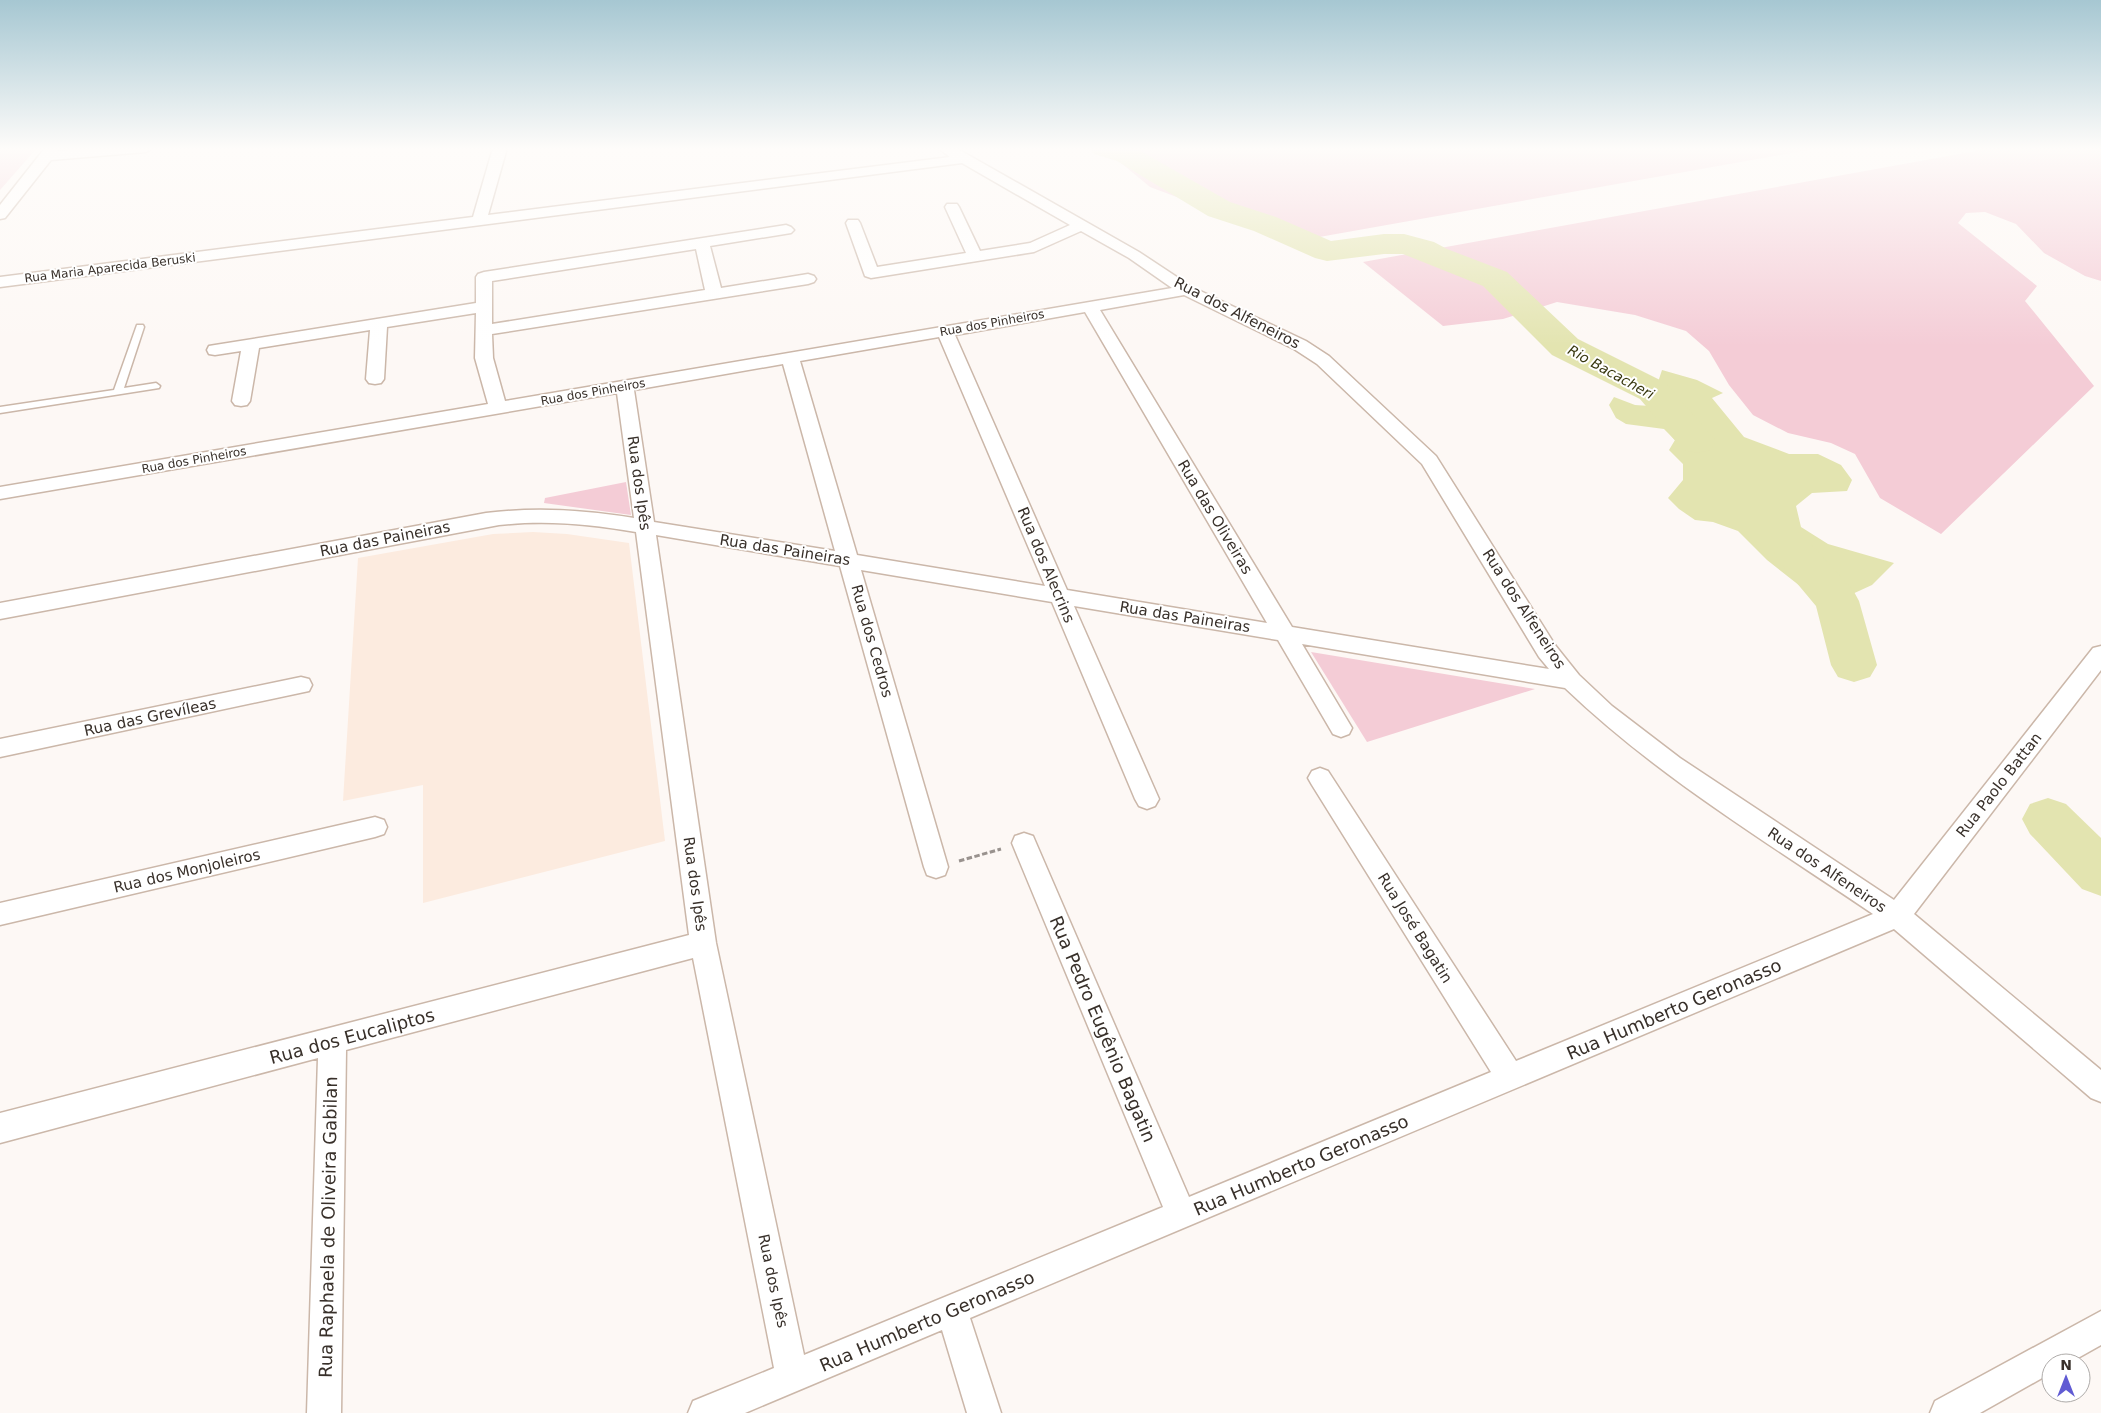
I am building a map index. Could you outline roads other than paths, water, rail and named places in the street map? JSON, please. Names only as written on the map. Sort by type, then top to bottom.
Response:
[{"type":"street","points":[[480,221],[482,214]]},
{"type":"street","name":"Rua Maria Aparecida Beruski","points":[[0,282],[535,214]]},
{"type":"street","points":[[955,214],[975,256]]},
{"type":"street","name":"Rua dos Alfeneiros","points":[[1061,214],[1134,255],[1186,290],[1312,352],[1323,360],[1417,446],[1440,475],[1543,644],[1572,681],[1616,722],[1672,765],[1897,916],[2101,1088]]},
{"type":"street","points":[[853,223],[871,273],[1034,248],[1081,225]]},
{"type":"street","points":[[498,408],[484,358],[484,277],[786,230]]},
{"type":"street","points":[[702,243],[714,294]]},
{"type":"street","points":[[484,330],[808,279]]},
{"type":"street","name":"Rua dos Pinheiros","points":[[0,493],[1186,290]]},
{"type":"street","name":"Rua das Oliveiras","points":[[1090,306],[1341,728]]},
{"type":"street","points":[[215,350],[484,307]]},
{"type":"street","points":[[375,379],[379,324]]},
{"type":"street","name":"Rua dos Alecrins","points":[[945,331],[1147,799]]},
{"type":"street","points":[[241,401],[251,345]]},
{"type":"street","name":"Rua dos Cedros","points":[[790,358],[936,867]]},
{"type":"street","name":"Rua dos Ipês","points":[[625,386],[703,943],[792,1376]]},
{"type":"street","name":"Rua das Paineiras","points":[[0,611],[518,515],[554,514],[586,517],[1572,681]]},
{"type":"street","name":"Rua Paolo Battan","points":[[1897,916],[2101,654]]},
{"type":"street","name":"Rua das Grevíleas","points":[[0,748],[301,685]]},
{"type":"street","name":"Rua José Bagatin","points":[[1320,778],[1510,1077]]},
{"type":"street","name":"Rua dos Monjoleiros","points":[[0,914],[375,827]]},
{"type":"street","name":"Rua Pedro Eugênio Bagatin","points":[[1024,843],[1181,1214]]},
{"type":"street","name":"Rua Humberto Geronasso","points":[[704,1413],[1897,916]]},
{"type":"street","name":"Rua dos Eucaliptos","points":[[0,1128],[703,943]]},
{"type":"street","name":"Rua Raphaela de Oliveira Gabilan","points":[[324,1413],[332,1041]]},
{"type":"street","points":[[952,1310],[984,1413]]},
{"type":"street","points":[[1947,1413],[2101,1327]]},
{"type":"lane","points":[[118,392],[140,328]]},
{"type":"lane","points":[[0,410],[156,386]]},
{"type":"waterway","name":"Rio Bacacheri","points":[[1234,214],[1265,224],[1327,251],[1384,244],[1404,244],[1423,249],[1435,256],[1495,279],[1565,347],[1653,391],[1697,441]]},
{"type":"waterway","name":"Rio Bacacheri","points":[[1795,553],[1837,601],[1854,665]]},
{"type":"waterway","name":"Rio Bacacheri","points":[[2048,819],[2101,873]]}]
